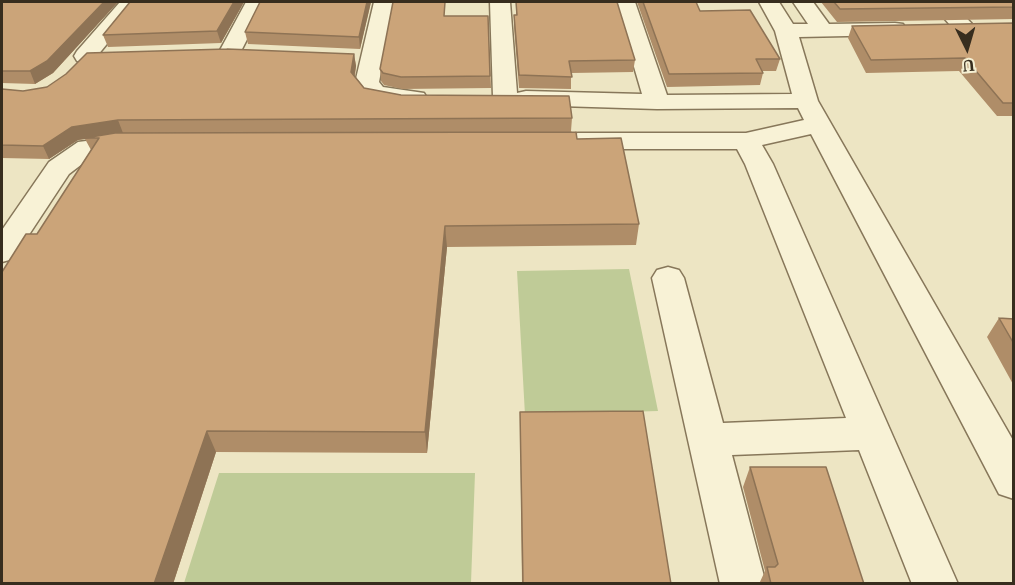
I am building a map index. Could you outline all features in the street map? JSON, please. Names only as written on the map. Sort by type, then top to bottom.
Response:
[{"type":"street","points":[[118,56],[78,64],[131,2]]},
{"type":"street","points":[[253,53],[219,53],[256,2]]},
{"type":"street","points":[[384,2],[360,58],[367,83],[375,93],[402,98],[437,98]]},
{"type":"street","points":[[500,2],[494,97],[657,102],[813,112]]},
{"type":"street","points":[[625,2],[657,102]]},
{"type":"street","points":[[769,2],[786,31],[813,112],[1014,481]]},
{"type":"street","points":[[803,2],[823,30]]},
{"type":"street","points":[[940,2],[975,28],[942,28]]},
{"type":"street","points":[[786,31],[918,28]]},
{"type":"street","points":[[549,141],[746,141],[813,112]]},
{"type":"street","points":[[746,141],[764,175],[935,584]]},
{"type":"street","points":[[2,252],[59,168],[87,148],[123,142],[159,142]]},
{"type":"street","points":[[668,278],[743,584]]},
{"type":"street","points":[[708,440],[872,433]]},
{"type":"green space","points":[[629,269],[658,411],[525,415],[517,271]]},
{"type":"green space","points":[[219,473],[475,473],[471,583],[184,583]]},
{"type":"building","points":[[2,2],[104,2],[47,61],[30,71],[2,71]]},
{"type":"building","points":[[130,2],[234,2],[217,31],[103,35]]},
{"type":"building","points":[[260,2],[367,2],[359,37],[245,32]]},
{"type":"building","points":[[393,2],[445,2],[444,16],[488,16],[490,76],[401,77],[383,73],[380,69]]},
{"type":"building","points":[[516,2],[617,2],[635,60],[569,61],[572,77],[519,75],[514,15],[517,15]]},
{"type":"building","points":[[643,2],[696,2],[700,11],[750,10],[780,59],[756,59],[763,73],[669,74]]},
{"type":"building","points":[[834,2],[1014,2],[1014,7],[840,9]]},
{"type":"building","points":[[1014,23],[1014,103],[1003,103],[965,58],[871,60],[852,26]]},
{"type":"building","points":[[227,49],[354,54],[351,72],[364,88],[401,95],[569,96],[572,118],[118,120],[72,127],[43,146],[2,145],[2,89],[23,91],[47,87],[66,74],[87,53]]},
{"type":"building","points":[[576,132],[577,139],[621,138],[639,224],[445,226],[425,432],[207,431],[154,584],[2,584],[2,272],[26,234],[37,234],[99,138],[85,138],[115,133]]},
{"type":"building","points":[[999,318],[1014,319],[1014,344]]},
{"type":"building","points":[[643,411],[671,584],[523,584],[520,412]]},
{"type":"building","points":[[750,467],[826,467],[864,584],[771,584],[767,567],[775,567],[778,564]]}]
